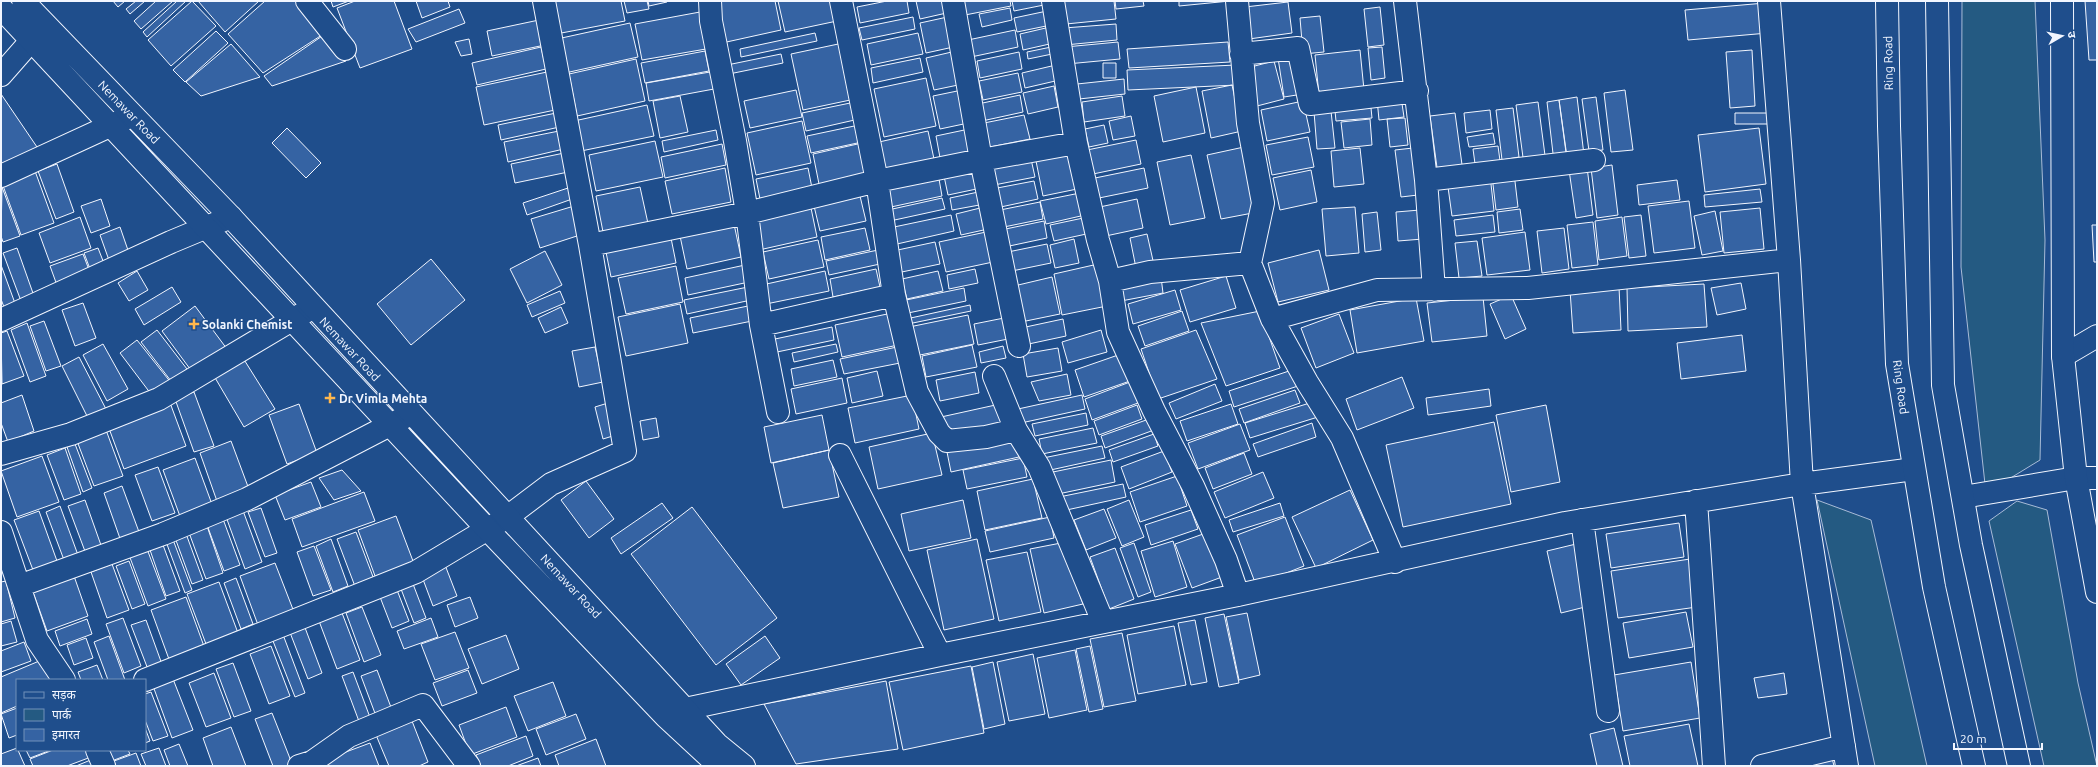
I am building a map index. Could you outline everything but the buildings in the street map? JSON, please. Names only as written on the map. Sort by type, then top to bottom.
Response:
[{"type":"main road","name":"Nemawar Road","points":[[23,1],[38,33],[110,126],[291,320],[391,424],[487,529],[666,716],[719,766]]},
{"type":"main road","points":[[307,1],[345,49]]},
{"type":"main road","points":[[146,680],[416,572],[506,518],[550,484],[625,451],[590,245],[544,1]]},
{"type":"main road","points":[[710,1],[711,21],[735,141],[747,213],[761,325],[778,412]]},
{"type":"main road","points":[[841,1],[877,181],[894,295],[917,392],[939,432],[947,441],[986,437],[1016,430]]},
{"type":"main road","points":[[953,1],[981,160],[1019,346]]},
{"type":"main road","points":[[1052,1],[1076,143],[1098,240],[1110,281],[1118,332],[1154,411],[1193,486],[1226,560],[1238,595]]},
{"type":"main road","points":[[1237,1],[1248,123],[1263,203],[1250,263],[1272,319],[1307,382],[1342,438],[1395,562]]},
{"type":"main road","points":[[1405,1],[1417,91],[1426,180],[1434,290]]},
{"type":"main road","points":[[1762,766],[1846,756],[1802,484],[1789,260],[1769,1]]},
{"type":"main road","name":"Ring Road","points":[[1887,1],[1889,134],[1897,364],[1934,587],[1974,766]]},
{"type":"main road","points":[[1936,1],[1943,385],[1963,497],[2019,766]]},
{"type":"main road","points":[[2062,1],[2063,356],[2086,478],[2097,592]]},
{"type":"main road","name":"Nemawar Road","points":[[1,8],[38,33],[132,116],[231,217],[312,308],[717,744],[744,766]]},
{"type":"main road","points":[[1,75],[38,33]]},
{"type":"main road","points":[[1241,54],[1298,48],[1310,104],[1417,91]]},
{"type":"main road","points":[[1,176],[132,116]]},
{"type":"main road","points":[[590,245],[747,213],[877,181],[1076,143]]},
{"type":"main road","points":[[1426,180],[1594,160]]},
{"type":"main road","points":[[1,320],[171,242],[231,217]]},
{"type":"main road","points":[[1272,319],[1377,290],[1528,288],[1789,260]]},
{"type":"main road","points":[[1110,281],[1150,272],[1250,263]]},
{"type":"main road","points":[[761,325],[894,295]]},
{"type":"main road","points":[[1,454],[71,434],[159,399],[312,308]]},
{"type":"main road","points":[[2063,356],[2097,336]]},
{"type":"main road","points":[[994,376],[1016,430],[1039,467],[1050,497],[1103,622]]},
{"type":"main road","points":[[19,586],[163,534],[247,499],[411,414]]},
{"type":"main road","points":[[840,455],[940,655]]},
{"type":"main road","points":[[685,709],[1395,562],[1582,520],[1802,484],[1914,469]]},
{"type":"main road","points":[[1963,497],[2086,478]]},
{"type":"main road","points":[[1696,501],[1714,766]]},
{"type":"main road","points":[[1582,520],[1608,711]]},
{"type":"main road","points":[[1,532],[37,640],[63,679]]},
{"type":"main road","points":[[308,765],[349,736],[423,705],[469,766]]},
{"type":"main road","points":[[97,751],[104,766]]},
{"type":"green space","points":[[1962,1],[2035,1],[2045,240],[2040,460],[1986,493],[1961,267]]},
{"type":"green space","points":[[1817,500],[1871,520],[1927,766],[1875,766]]},
{"type":"green space","points":[[2017,501],[2047,510],[2078,683],[2097,766],[2044,766],[1989,521]]},
{"type":"place","name":"Solanki Chemist","points":[[194,324]]},
{"type":"place","name":"Dr Vimla Mehta","points":[[330,398]]}]
